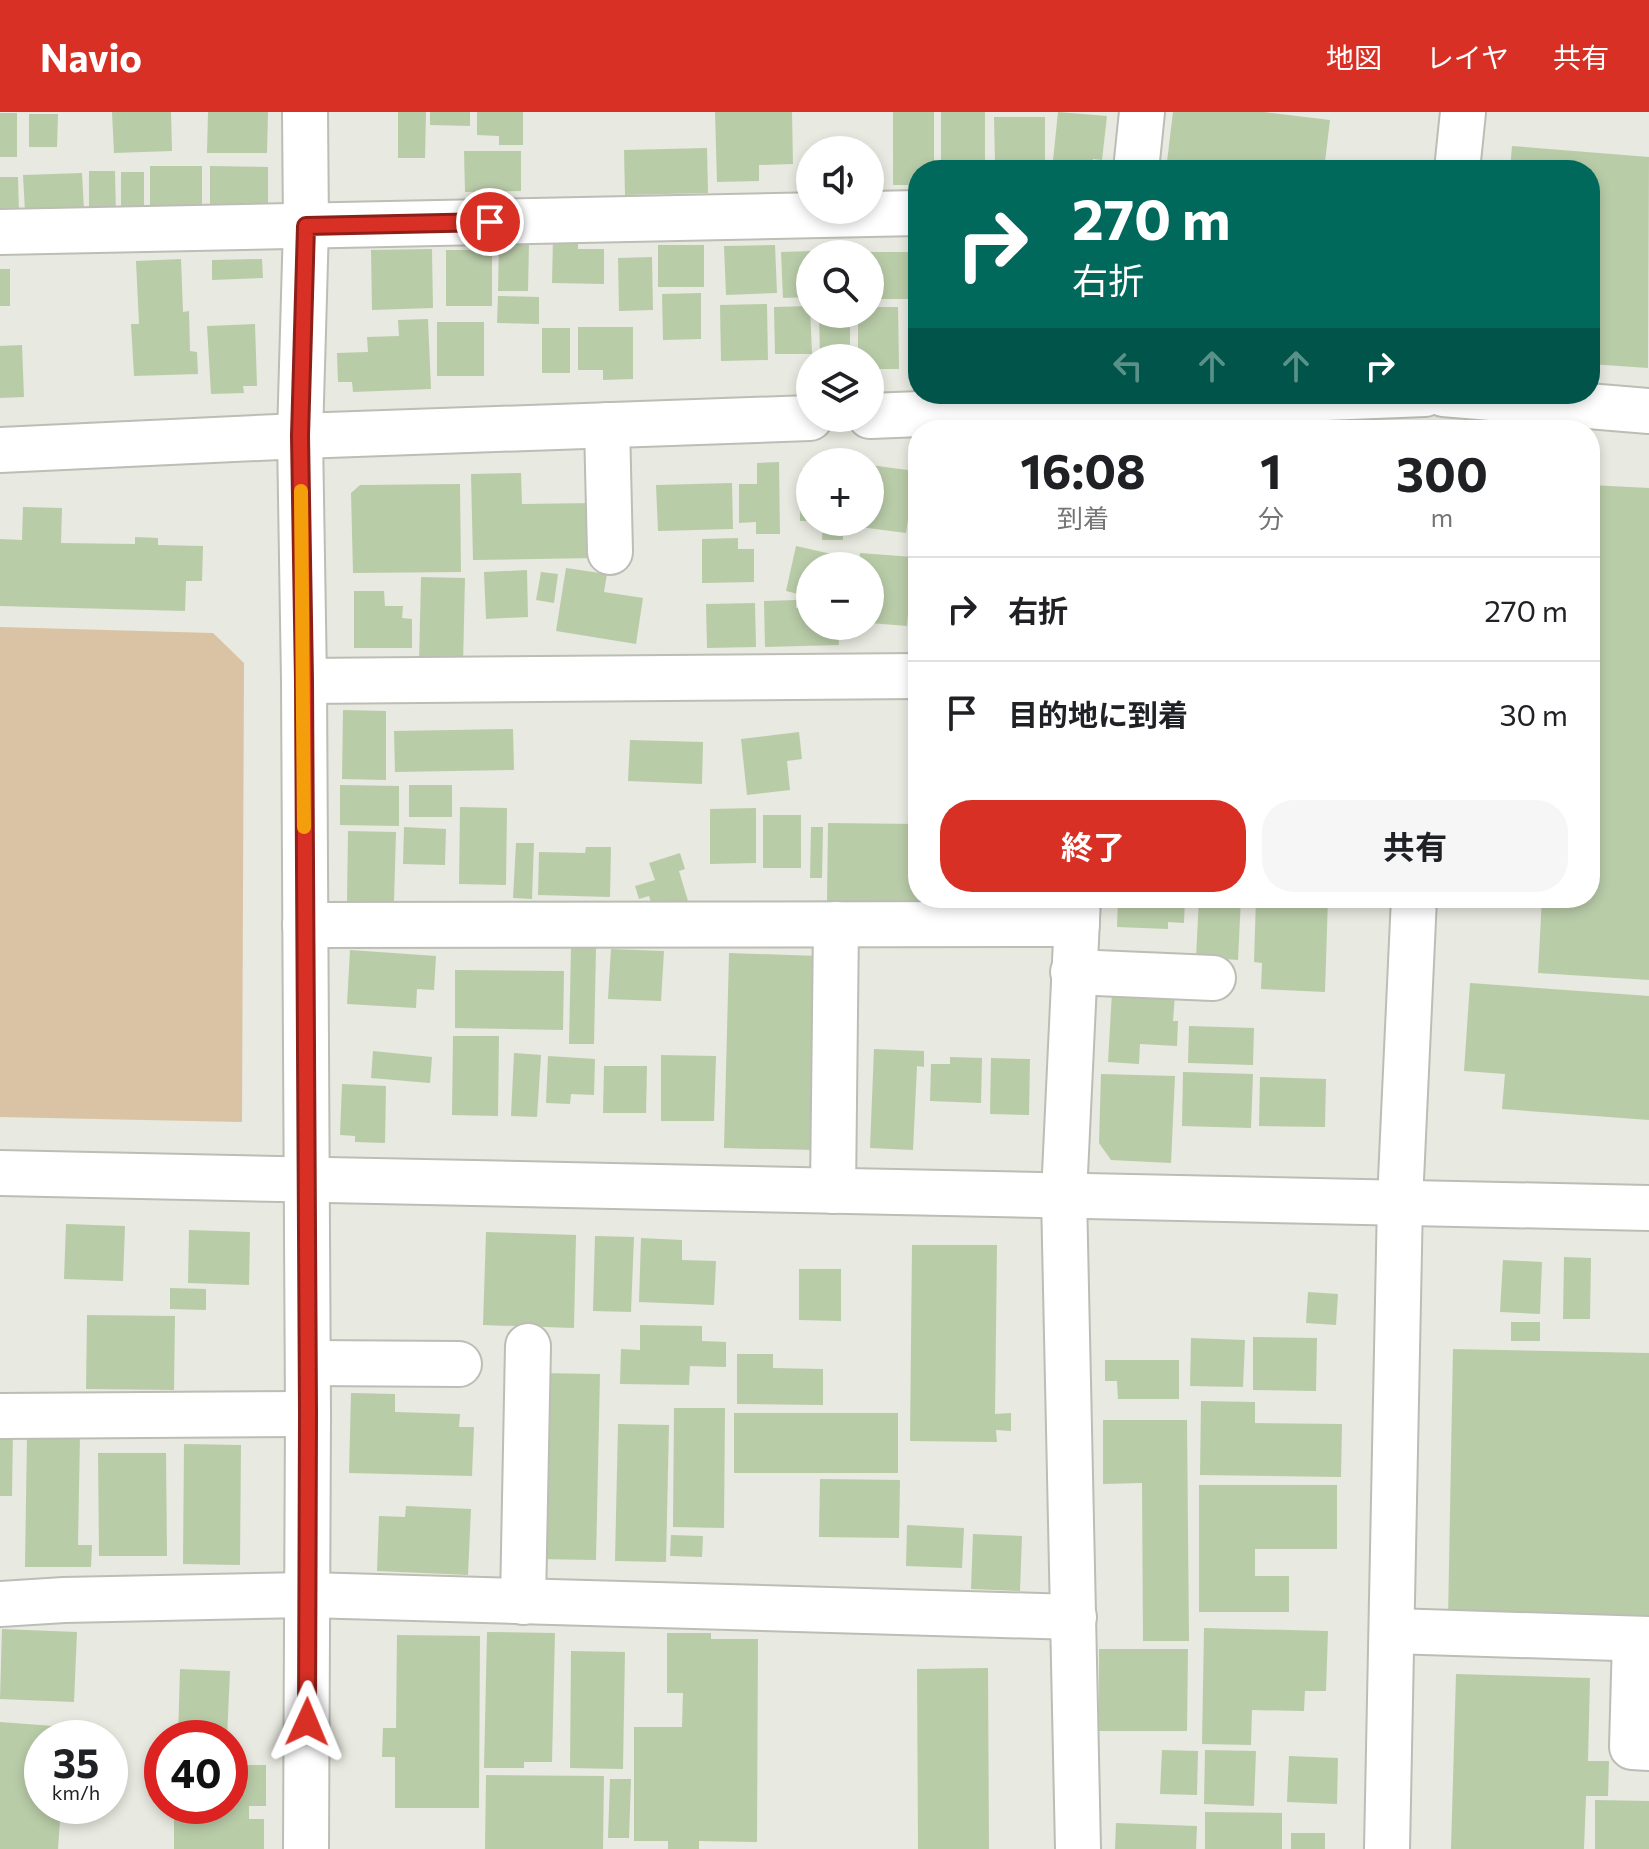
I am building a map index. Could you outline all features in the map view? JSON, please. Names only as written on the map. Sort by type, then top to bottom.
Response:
[{"type":"street","points":[[305,112],[306,226],[300,436],[308,1363],[306,1849]]},
{"type":"street","points":[[1137,160],[1142,112]]},
{"type":"street","points":[[1458,160],[1463,112]]},
{"type":"street","points":[[0,232],[908,213]]},
{"type":"street","points":[[884,416],[1228,404]]},
{"type":"street","points":[[1563,404],[1649,411]]},
{"type":"street","points":[[0,450],[796,418]]},
{"type":"street","points":[[607,425],[610,552]]},
{"type":"street","points":[[304,681],[908,676]]},
{"type":"street","points":[[1387,1849],[1400,1201],[1414,908]]},
{"type":"street","points":[[305,925],[836,924],[1078,911],[1064,1195],[1078,1849]]},
{"type":"street","points":[[833,1191],[836,924]]},
{"type":"street","points":[[1073,972],[1213,978]]},
{"type":"street","points":[[0,1173],[1649,1208]]},
{"type":"street","points":[[523,1602],[528,1346]]},
{"type":"street","points":[[308,1363],[459,1364]]},
{"type":"street","points":[[0,1416],[308,1414]]},
{"type":"street","points":[[0,1604],[308,1595],[1074,1617]]},
{"type":"street","points":[[1392,1631],[1642,1639],[1632,1747],[1649,1748]]},
{"type":"shaded area","points":[[0,627],[213,633],[244,663],[242,1122],[0,1117]]},
{"type":"building","points":[[112,112],[171,112],[172,151],[114,153]]},
{"type":"building","points":[[208,112],[268,112],[267,153],[207,153]]},
{"type":"building","points":[[398,112],[426,112],[425,158],[398,158]]},
{"type":"building","points":[[430,112],[470,112],[470,126],[430,125]]},
{"type":"building","points":[[477,112],[523,112],[523,145],[499,145],[499,136],[477,135]]},
{"type":"building","points":[[715,112],[792,112],[793,164],[759,165],[759,181],[717,182]]},
{"type":"building","points":[[893,112],[934,112],[934,160],[908,160],[908,185],[893,185]]},
{"type":"building","points":[[941,112],[985,112],[985,160],[941,160]]},
{"type":"building","points":[[1058,112],[1107,116],[1102,160],[1053,160]]},
{"type":"building","points":[[1173,112],[1264,112],[1330,120],[1325,160],[1167,160]]},
{"type":"building","points":[[0,113],[17,113],[17,157],[0,157]]},
{"type":"building","points":[[29,114],[58,114],[57,147],[29,147]]},
{"type":"building","points":[[994,117],[1045,117],[1045,160],[995,160]]},
{"type":"building","points":[[1512,146],[1649,157],[1648,368],[1600,365],[1600,160],[1511,160]]},
{"type":"building","points":[[707,148],[708,193],[625,195],[624,150]]},
{"type":"building","points":[[464,151],[521,151],[521,191],[465,192]]},
{"type":"building","points":[[150,166],[202,166],[202,208],[150,208]]},
{"type":"building","points":[[210,166],[268,167],[268,207],[210,207]]},
{"type":"building","points":[[89,171],[115,171],[116,215],[89,215]]},
{"type":"building","points":[[121,172],[144,172],[144,212],[121,212]]},
{"type":"building","points":[[82,173],[84,210],[25,212],[23,175]]},
{"type":"building","points":[[0,177],[18,177],[19,212],[0,213]]},
{"type":"building","points":[[553,239],[578,239],[578,249],[604,249],[604,284],[552,283]]},
{"type":"building","points":[[499,243],[529,243],[528,291],[498,291]]},
{"type":"building","points":[[658,245],[704,245],[704,287],[658,287]]},
{"type":"building","points":[[775,245],[777,293],[726,295],[724,246]]},
{"type":"building","points":[[432,249],[433,308],[372,310],[371,250]]},
{"type":"building","points":[[446,250],[492,250],[492,306],[446,306]]},
{"type":"building","points":[[781,252],[796,252],[796,298],[783,298]]},
{"type":"building","points":[[884,252],[908,252],[908,299],[884,299]]},
{"type":"building","points":[[652,257],[653,310],[619,311],[618,258]]},
{"type":"building","points":[[181,259],[183,312],[189,311],[190,351],[197,352],[198,374],[134,376],[131,324],[139,324],[136,261]]},
{"type":"building","points":[[262,259],[263,278],[212,280],[212,260]]},
{"type":"building","points":[[0,269],[10,269],[10,306],[0,306]]},
{"type":"building","points":[[701,293],[701,339],[663,340],[662,294]]},
{"type":"building","points":[[498,296],[539,297],[539,324],[497,323]]},
{"type":"building","points":[[767,304],[768,360],[721,361],[720,305]]},
{"type":"building","points":[[796,306],[796,328],[811,328],[812,344],[796,344],[796,354],[775,354],[774,307]]},
{"type":"building","points":[[884,307],[898,307],[899,369],[884,369],[884,344],[858,344],[858,328],[884,328]]},
{"type":"building","points":[[428,319],[431,389],[353,392],[352,382],[338,382],[337,353],[368,352],[367,337],[399,336],[398,320]]},
{"type":"building","points":[[437,322],[484,322],[484,376],[437,376]]},
{"type":"building","points":[[255,324],[257,386],[243,386],[244,393],[211,394],[207,326]]},
{"type":"building","points":[[578,327],[633,327],[633,379],[603,380],[603,370],[578,370]]},
{"type":"building","points":[[542,328],[570,328],[570,373],[542,373]]},
{"type":"building","points":[[819,328],[850,328],[850,344],[820,344]]},
{"type":"building","points":[[22,345],[24,397],[0,398],[0,346]]},
{"type":"building","points":[[779,462],[780,534],[756,534],[756,522],[739,523],[739,484],[757,484],[757,463]]},
{"type":"building","points":[[884,467],[908,470],[906,533],[884,530]]},
{"type":"building","points":[[521,473],[522,504],[593,503],[594,558],[473,560],[471,474]]},
{"type":"building","points":[[732,483],[733,529],[658,531],[656,485]]},
{"type":"building","points":[[460,484],[461,572],[353,573],[351,493],[360,485]]},
{"type":"building","points":[[1600,486],[1649,488],[1649,980],[1538,973],[1541,908],[1600,908]]},
{"type":"building","points":[[23,507],[62,508],[61,543],[135,544],[135,537],[158,538],[158,545],[203,546],[202,581],[186,581],[185,611],[0,606],[0,539],[22,540]]},
{"type":"building","points":[[822,536],[843,536],[843,540],[822,540]]},
{"type":"building","points":[[738,538],[738,549],[754,549],[754,582],[702,583],[702,539]]},
{"type":"building","points":[[796,546],[822,552],[796,552],[796,594],[786,591]]},
{"type":"building","points":[[884,555],[908,557],[907,626],[884,624]]},
{"type":"building","points":[[566,568],[607,574],[604,592],[643,598],[636,644],[556,631]]},
{"type":"building","points":[[527,570],[528,617],[486,619],[484,572]]},
{"type":"building","points":[[541,572],[558,574],[554,603],[536,600]]},
{"type":"building","points":[[421,577],[465,578],[463,665],[419,663]]},
{"type":"building","points":[[354,591],[384,591],[385,606],[403,606],[402,618],[412,619],[412,648],[354,648]]},
{"type":"building","points":[[796,600],[796,640],[839,640],[839,645],[765,647],[764,601]]},
{"type":"building","points":[[755,603],[756,647],[707,648],[706,604]]},
{"type":"building","points":[[343,710],[386,711],[386,780],[342,779]]},
{"type":"building","points":[[513,729],[514,770],[395,772],[394,731]]},
{"type":"building","points":[[799,732],[802,759],[787,761],[790,790],[747,795],[741,739]]},
{"type":"building","points":[[630,740],[703,742],[702,784],[628,781]]},
{"type":"building","points":[[340,785],[399,786],[399,826],[340,825]]},
{"type":"building","points":[[409,785],[452,785],[452,817],[409,817]]},
{"type":"building","points":[[460,807],[507,808],[506,885],[459,884]]},
{"type":"building","points":[[756,808],[756,863],[710,864],[710,809]]},
{"type":"building","points":[[763,815],[801,815],[801,868],[763,868]]},
{"type":"building","points":[[828,823],[908,824],[908,902],[827,901]]},
{"type":"building","points":[[404,827],[446,829],[445,865],[403,864]]},
{"type":"building","points":[[811,827],[823,827],[822,878],[810,878]]},
{"type":"building","points":[[348,831],[396,832],[394,902],[347,901]]},
{"type":"building","points":[[516,843],[534,843],[532,899],[513,898]]},
{"type":"building","points":[[586,847],[611,847],[610,897],[538,895],[539,852],[585,853]]},
{"type":"building","points":[[680,853],[685,869],[679,871],[688,901],[654,912],[649,896],[639,899],[635,886],[655,880],[649,863]]},
{"type":"building","points":[[1118,908],[1185,908],[1184,923],[1168,922],[1168,929],[1117,927]]},
{"type":"building","points":[[1198,908],[1241,908],[1238,960],[1196,957]]},
{"type":"building","points":[[1256,908],[1328,908],[1325,992],[1261,989],[1262,963],[1254,962]]},
{"type":"building","points":[[571,947],[596,948],[594,1044],[569,1044]]},
{"type":"building","points":[[611,949],[664,951],[661,1001],[608,999]]},
{"type":"building","points":[[350,950],[436,956],[434,990],[417,989],[416,1008],[347,1004]]},
{"type":"building","points":[[729,953],[819,956],[814,1150],[724,1148]]},
{"type":"building","points":[[455,970],[564,971],[563,1030],[455,1028]]},
{"type":"building","points":[[1470,983],[1649,996],[1649,1120],[1502,1109],[1505,1074],[1464,1071]]},
{"type":"building","points":[[1112,992],[1175,995],[1173,1021],[1178,1021],[1177,1046],[1140,1044],[1139,1064],[1108,1062]]},
{"type":"building","points":[[1189,1026],[1254,1028],[1253,1065],[1188,1063]]},
{"type":"building","points":[[453,1036],[499,1036],[498,1116],[452,1115]]},
{"type":"building","points":[[874,1049],[924,1051],[924,1067],[917,1066],[913,1150],[870,1148]]},
{"type":"building","points":[[373,1051],[432,1057],[430,1083],[371,1078]]},
{"type":"building","points":[[514,1053],[541,1055],[537,1117],[511,1116]]},
{"type":"building","points":[[661,1055],[716,1056],[714,1121],[661,1121]]},
{"type":"building","points":[[548,1056],[595,1059],[594,1095],[571,1094],[570,1104],[546,1103]]},
{"type":"building","points":[[950,1057],[982,1058],[981,1103],[930,1101],[931,1064],[950,1064]]},
{"type":"building","points":[[991,1058],[1030,1059],[1029,1115],[990,1114]]},
{"type":"building","points":[[604,1066],[647,1066],[646,1113],[603,1113]]},
{"type":"building","points":[[1183,1072],[1253,1074],[1251,1128],[1182,1126]]},
{"type":"building","points":[[1101,1074],[1175,1076],[1171,1163],[1111,1160],[1099,1143]]},
{"type":"building","points":[[1260,1077],[1326,1079],[1325,1127],[1259,1126]]},
{"type":"building","points":[[342,1084],[386,1086],[385,1143],[355,1142],[355,1136],[340,1135]]},
{"type":"building","points":[[66,1224],[125,1226],[123,1281],[64,1279]]},
{"type":"building","points":[[189,1230],[250,1232],[249,1285],[188,1283]]},
{"type":"building","points":[[486,1232],[576,1235],[574,1328],[483,1325]]},
{"type":"building","points":[[595,1236],[634,1237],[631,1312],[593,1311]]},
{"type":"building","points":[[641,1238],[682,1240],[682,1260],[716,1261],[714,1305],[639,1302]]},
{"type":"building","points":[[912,1245],[997,1245],[995,1414],[1011,1413],[1011,1431],[996,1430],[997,1442],[910,1441]]},
{"type":"building","points":[[1564,1257],[1591,1258],[1590,1319],[1563,1319]]},
{"type":"building","points":[[1503,1260],[1542,1262],[1540,1314],[1500,1312]]},
{"type":"building","points":[[799,1269],[841,1269],[841,1321],[799,1320]]},
{"type":"building","points":[[170,1288],[206,1289],[206,1310],[170,1309]]},
{"type":"building","points":[[1308,1292],[1338,1294],[1336,1325],[1306,1323]]},
{"type":"building","points":[[87,1315],[175,1316],[174,1390],[86,1389]]},
{"type":"building","points":[[1511,1322],[1540,1322],[1540,1341],[1511,1341]]},
{"type":"building","points":[[640,1325],[702,1326],[702,1341],[726,1342],[726,1367],[690,1366],[689,1385],[620,1384],[621,1349],[640,1350]]},
{"type":"building","points":[[1253,1337],[1317,1338],[1316,1391],[1253,1390]]},
{"type":"building","points":[[1191,1338],[1245,1340],[1243,1387],[1190,1386]]},
{"type":"building","points":[[1453,1349],[1649,1353],[1649,1624],[1448,1620]]},
{"type":"building","points":[[737,1354],[773,1354],[773,1368],[823,1369],[823,1405],[737,1404]]},
{"type":"building","points":[[1105,1360],[1179,1360],[1179,1399],[1118,1399],[1117,1381],[1105,1381]]},
{"type":"building","points":[[539,1373],[600,1374],[596,1560],[536,1559]]},
{"type":"building","points":[[351,1393],[395,1394],[395,1412],[460,1414],[459,1427],[474,1427],[472,1476],[349,1473]]},
{"type":"building","points":[[1201,1401],[1255,1402],[1255,1423],[1342,1424],[1341,1477],[1200,1475]]},
{"type":"building","points":[[674,1408],[725,1408],[724,1528],[673,1527]]},
{"type":"building","points":[[734,1413],[898,1413],[898,1473],[734,1473]]},
{"type":"building","points":[[1103,1420],[1187,1420],[1189,1641],[1143,1641],[1142,1483],[1103,1484]]},
{"type":"building","points":[[618,1424],[669,1425],[666,1562],[615,1561]]},
{"type":"building","points":[[0,1431],[13,1431],[12,1496],[0,1496]]},
{"type":"building","points":[[27,1434],[80,1435],[78,1545],[92,1545],[91,1567],[25,1567]]},
{"type":"building","points":[[184,1444],[241,1445],[240,1565],[183,1564]]},
{"type":"building","points":[[98,1453],[166,1453],[167,1556],[99,1556]]},
{"type":"building","points":[[820,1479],[900,1480],[899,1538],[819,1537]]},
{"type":"building","points":[[1199,1485],[1337,1485],[1337,1549],[1255,1549],[1255,1576],[1289,1576],[1289,1612],[1199,1612]]},
{"type":"building","points":[[406,1506],[471,1509],[468,1575],[377,1571],[379,1516],[405,1517]]},
{"type":"building","points":[[907,1525],[964,1528],[962,1568],[906,1566]]},
{"type":"building","points":[[973,1534],[1022,1536],[1020,1591],[971,1589]]},
{"type":"building","points":[[671,1535],[703,1536],[702,1557],[670,1556]]},
{"type":"building","points":[[1204,1628],[1328,1631],[1326,1691],[1305,1691],[1304,1711],[1252,1710],[1251,1745],[1202,1744]]},
{"type":"building","points":[[2,1629],[77,1632],[74,1702],[0,1699]]},
{"type":"building","points":[[487,1632],[555,1633],[552,1762],[524,1762],[524,1768],[484,1768]]},
{"type":"building","points":[[667,1633],[711,1633],[711,1639],[758,1639],[757,1842],[699,1841],[699,1849],[668,1849],[668,1841],[634,1841],[634,1727],[682,1727],[683,1693],[667,1693]]},
{"type":"building","points":[[397,1635],[480,1636],[479,1808],[395,1808],[395,1757],[382,1757],[383,1728],[396,1728]]},
{"type":"building","points":[[1099,1649],[1188,1649],[1187,1731],[1099,1731]]},
{"type":"building","points":[[571,1651],[625,1652],[623,1769],[570,1768]]},
{"type":"building","points":[[988,1668],[989,1849],[918,1849],[917,1669]]},
{"type":"building","points":[[180,1669],[230,1671],[228,1720],[179,1720]]},
{"type":"building","points":[[1456,1674],[1590,1678],[1588,1761],[1609,1761],[1608,1796],[1586,1796],[1584,1849],[1451,1849]]},
{"type":"building","points":[[0,1722],[24,1724],[24,1824],[60,1824],[58,1849],[0,1849]]},
{"type":"building","points":[[1162,1750],[1198,1751],[1197,1795],[1160,1794]]},
{"type":"building","points":[[1205,1750],[1256,1751],[1254,1806],[1204,1804]]},
{"type":"building","points":[[1289,1756],[1338,1758],[1337,1804],[1287,1802]]},
{"type":"building","points":[[248,1765],[266,1765],[266,1806],[249,1806],[249,1819],[264,1819],[264,1849],[174,1849],[174,1824],[248,1824]]},
{"type":"building","points":[[486,1775],[604,1776],[603,1849],[485,1849]]},
{"type":"building","points":[[610,1779],[631,1779],[629,1838],[608,1838]]},
{"type":"building","points":[[1595,1800],[1649,1801],[1649,1849],[1595,1849]]},
{"type":"building","points":[[1205,1812],[1282,1813],[1282,1849],[1205,1849]]},
{"type":"building","points":[[1116,1823],[1197,1826],[1196,1849],[1115,1849]]},
{"type":"building","points":[[1291,1833],[1325,1833],[1325,1849],[1291,1849]]},
{"type":"slow traffic","points":[[301,491],[304,827]]},
{"type":"route","points":[[307,1722],[308,1414],[300,436],[306,226],[490,222]]}]
